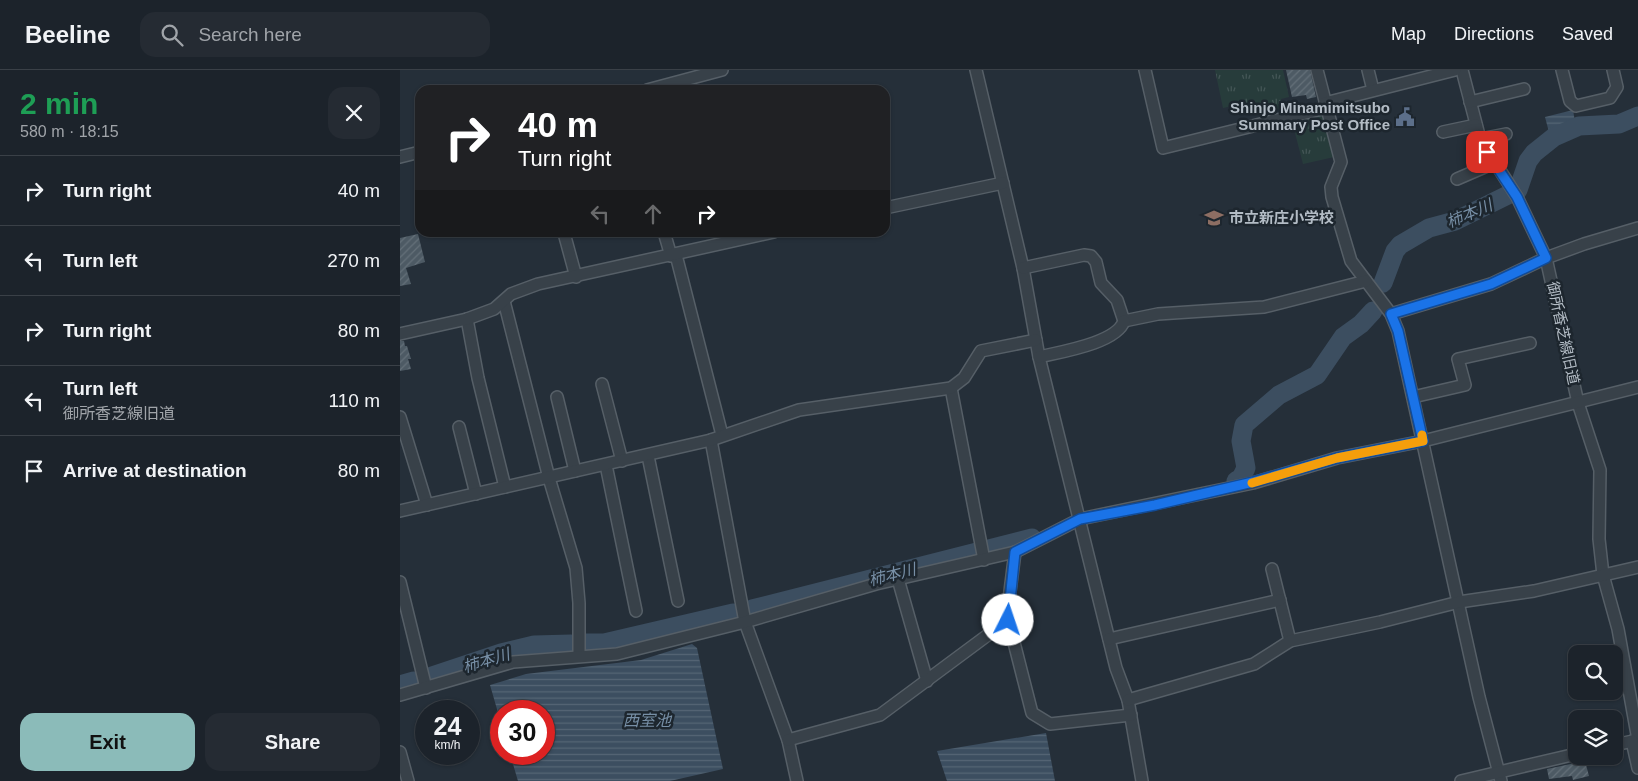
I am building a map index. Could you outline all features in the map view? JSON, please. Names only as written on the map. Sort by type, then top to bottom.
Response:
[{"type":"street","points":[[660,85],[688,74],[722,70]]},
{"type":"street","points":[[976,70],[1023,268],[1039,357],[1108,639],[1128,700],[1142,781]]},
{"type":"street","points":[[1145,70],[1163,148],[1326,105],[1373,90],[1455,70]]},
{"type":"street","points":[[1317,70],[1340,162],[1331,187],[1332,197],[1351,261],[1391,314],[1398,331],[1500,777]]},
{"type":"street","points":[[1368,70],[1373,90]]},
{"type":"street","name":"御所香芝線旧道","points":[[1462,70],[1480,139],[1514,192],[1546,258],[1578,402],[1600,470],[1599,539],[1603,575],[1635,694],[1638,740],[1632,741]]},
{"type":"street","points":[[1562,70],[1570,101],[1576,106],[1610,98],[1617,87],[1613,70]]},
{"type":"street","points":[[1470,102],[1524,89]]},
{"type":"street","points":[[1443,132],[1476,124]]},
{"type":"street","points":[[1480,139],[1506,134]]},
{"type":"street","points":[[400,157],[415,153]]},
{"type":"street","points":[[1457,179],[1494,163]]},
{"type":"street","points":[[890,207],[1003,183]]},
{"type":"street","points":[[1391,314],[1491,284],[1546,258],[1584,244],[1638,228]]},
{"type":"street","points":[[565,237],[576,276]]},
{"type":"street","points":[[666,237],[673,256],[722,435]]},
{"type":"street","points":[[400,334],[467,319],[494,309],[511,294],[538,284],[753,237]]},
{"type":"street","points":[[1023,268],[1084,255],[1091,256],[1096,262],[1101,283],[1117,300],[1124,322]]},
{"type":"street","points":[[1039,357],[1096,342],[1117,333],[1124,322],[1158,314],[1264,307],[1366,281]]},
{"type":"street","points":[[504,301],[549,478],[576,568],[580,656]]},
{"type":"street","points":[[467,319],[478,378],[505,487]]},
{"type":"street","points":[[400,511],[648,456],[711,440],[799,410],[952,388],[964,378],[981,351],[1036,340]]},
{"type":"street","points":[[1413,397],[1465,385],[1458,359],[1530,343]]},
{"type":"street","points":[[602,384],[622,461]]},
{"type":"street","points":[[400,695],[513,662],[617,654],[745,622],[983,554],[1015,552],[1080,519],[1164,503],[1253,482],[1337,458],[1423,441],[1638,387]]},
{"type":"street","points":[[952,388],[983,554]]},
{"type":"street","points":[[557,397],[576,471]]},
{"type":"street","points":[[400,417],[427,505]]},
{"type":"street","points":[[459,427],[476,494]]},
{"type":"street","points":[[711,440],[745,622],[788,740],[797,781]]},
{"type":"street","points":[[648,456],[678,601]]},
{"type":"street","points":[[606,464],[636,610]]},
{"type":"street","points":[[1015,552],[1008,620],[1032,713],[1050,724],[1131,715]]},
{"type":"street","points":[[1128,700],[1254,664],[1290,641],[1380,622],[1459,602],[1534,591],[1638,568]]},
{"type":"street","points":[[1272,570],[1290,641]]},
{"type":"street","points":[[898,579],[927,681]]},
{"type":"street","points":[[400,582],[426,688]]},
{"type":"street","points":[[1108,639],[1280,600]]},
{"type":"street","points":[[788,740],[880,715],[1008,620]]},
{"type":"street","points":[[1623,743],[1632,741],[1638,768]]},
{"type":"street","points":[[400,752],[408,781]]},
{"type":"street","points":[[1461,781],[1500,777],[1568,756]]},
{"type":"green space","points":[[1215,70],[1283,70],[1289,97],[1281,99],[1283,108],[1258,114],[1255,101],[1223,108]]},
{"type":"green space","points":[[1323,115],[1334,157],[1303,164],[1292,121]]},
{"type":"water","points":[[1573,110],[1575,122],[1550,136],[1545,117]]},
{"type":"water","name":"西室池","points":[[692,644],[697,648],[723,769],[670,781],[518,781],[513,765],[555,765],[555,700],[494,700],[490,685],[526,674],[641,660]]},
{"type":"water","points":[[1046,733],[1055,781],[947,781],[937,751]]},
{"type":"building","points":[[1286,70],[1310,70],[1316,97],[1307,99],[1306,95],[1292,97]]},
{"type":"building","points":[[415,235],[415,237],[419,237],[425,262],[406,268],[411,284],[400,286],[400,238]]},
{"type":"building","points":[[400,341],[404,341],[405,346],[407,346],[411,359],[408,359],[411,369],[400,371]]},
{"type":"building","points":[[1568,765],[1586,765],[1589,776],[1573,780],[1572,776],[1549,779],[1547,769]]},
{"type":"waterway","name":"柿本川","points":[[1383,283],[1395,251],[1400,245],[1429,228],[1455,221],[1518,190],[1528,161],[1534,153],[1554,137],[1579,126],[1619,124],[1638,116]]},
{"type":"waterway","name":"柿本川","points":[[1236,481],[1241,478],[1246,468],[1241,441],[1244,425],[1279,395],[1317,375],[1343,337],[1361,324],[1373,311]]},
{"type":"waterway","name":"柿本川","points":[[752,609],[1032,538]]},
{"type":"waterway","name":"柿本川","points":[[584,643],[604,643],[733,613]]},
{"type":"waterway","name":"柿本川","points":[[432,676],[501,653],[534,645],[571,644]]},
{"type":"waterway","name":"柿本川","points":[[400,685],[414,681]]},
{"type":"slow traffic","points":[[1252,483],[1337,458],[1423,441],[1422,435]]},
{"type":"place","name":"Shinjo Minamimitsubo Summary Post Office","points":[[1405,117]]},
{"type":"place","name":"市立新庄小学校","points":[[1214,218]]},
{"type":"route","points":[[1008,620],[1007,615],[1015,552],[1080,519],[1155,505],[1253,482],[1337,458],[1423,441],[1398,331],[1391,314],[1491,284],[1546,258],[1517,197],[1487,152]]}]
